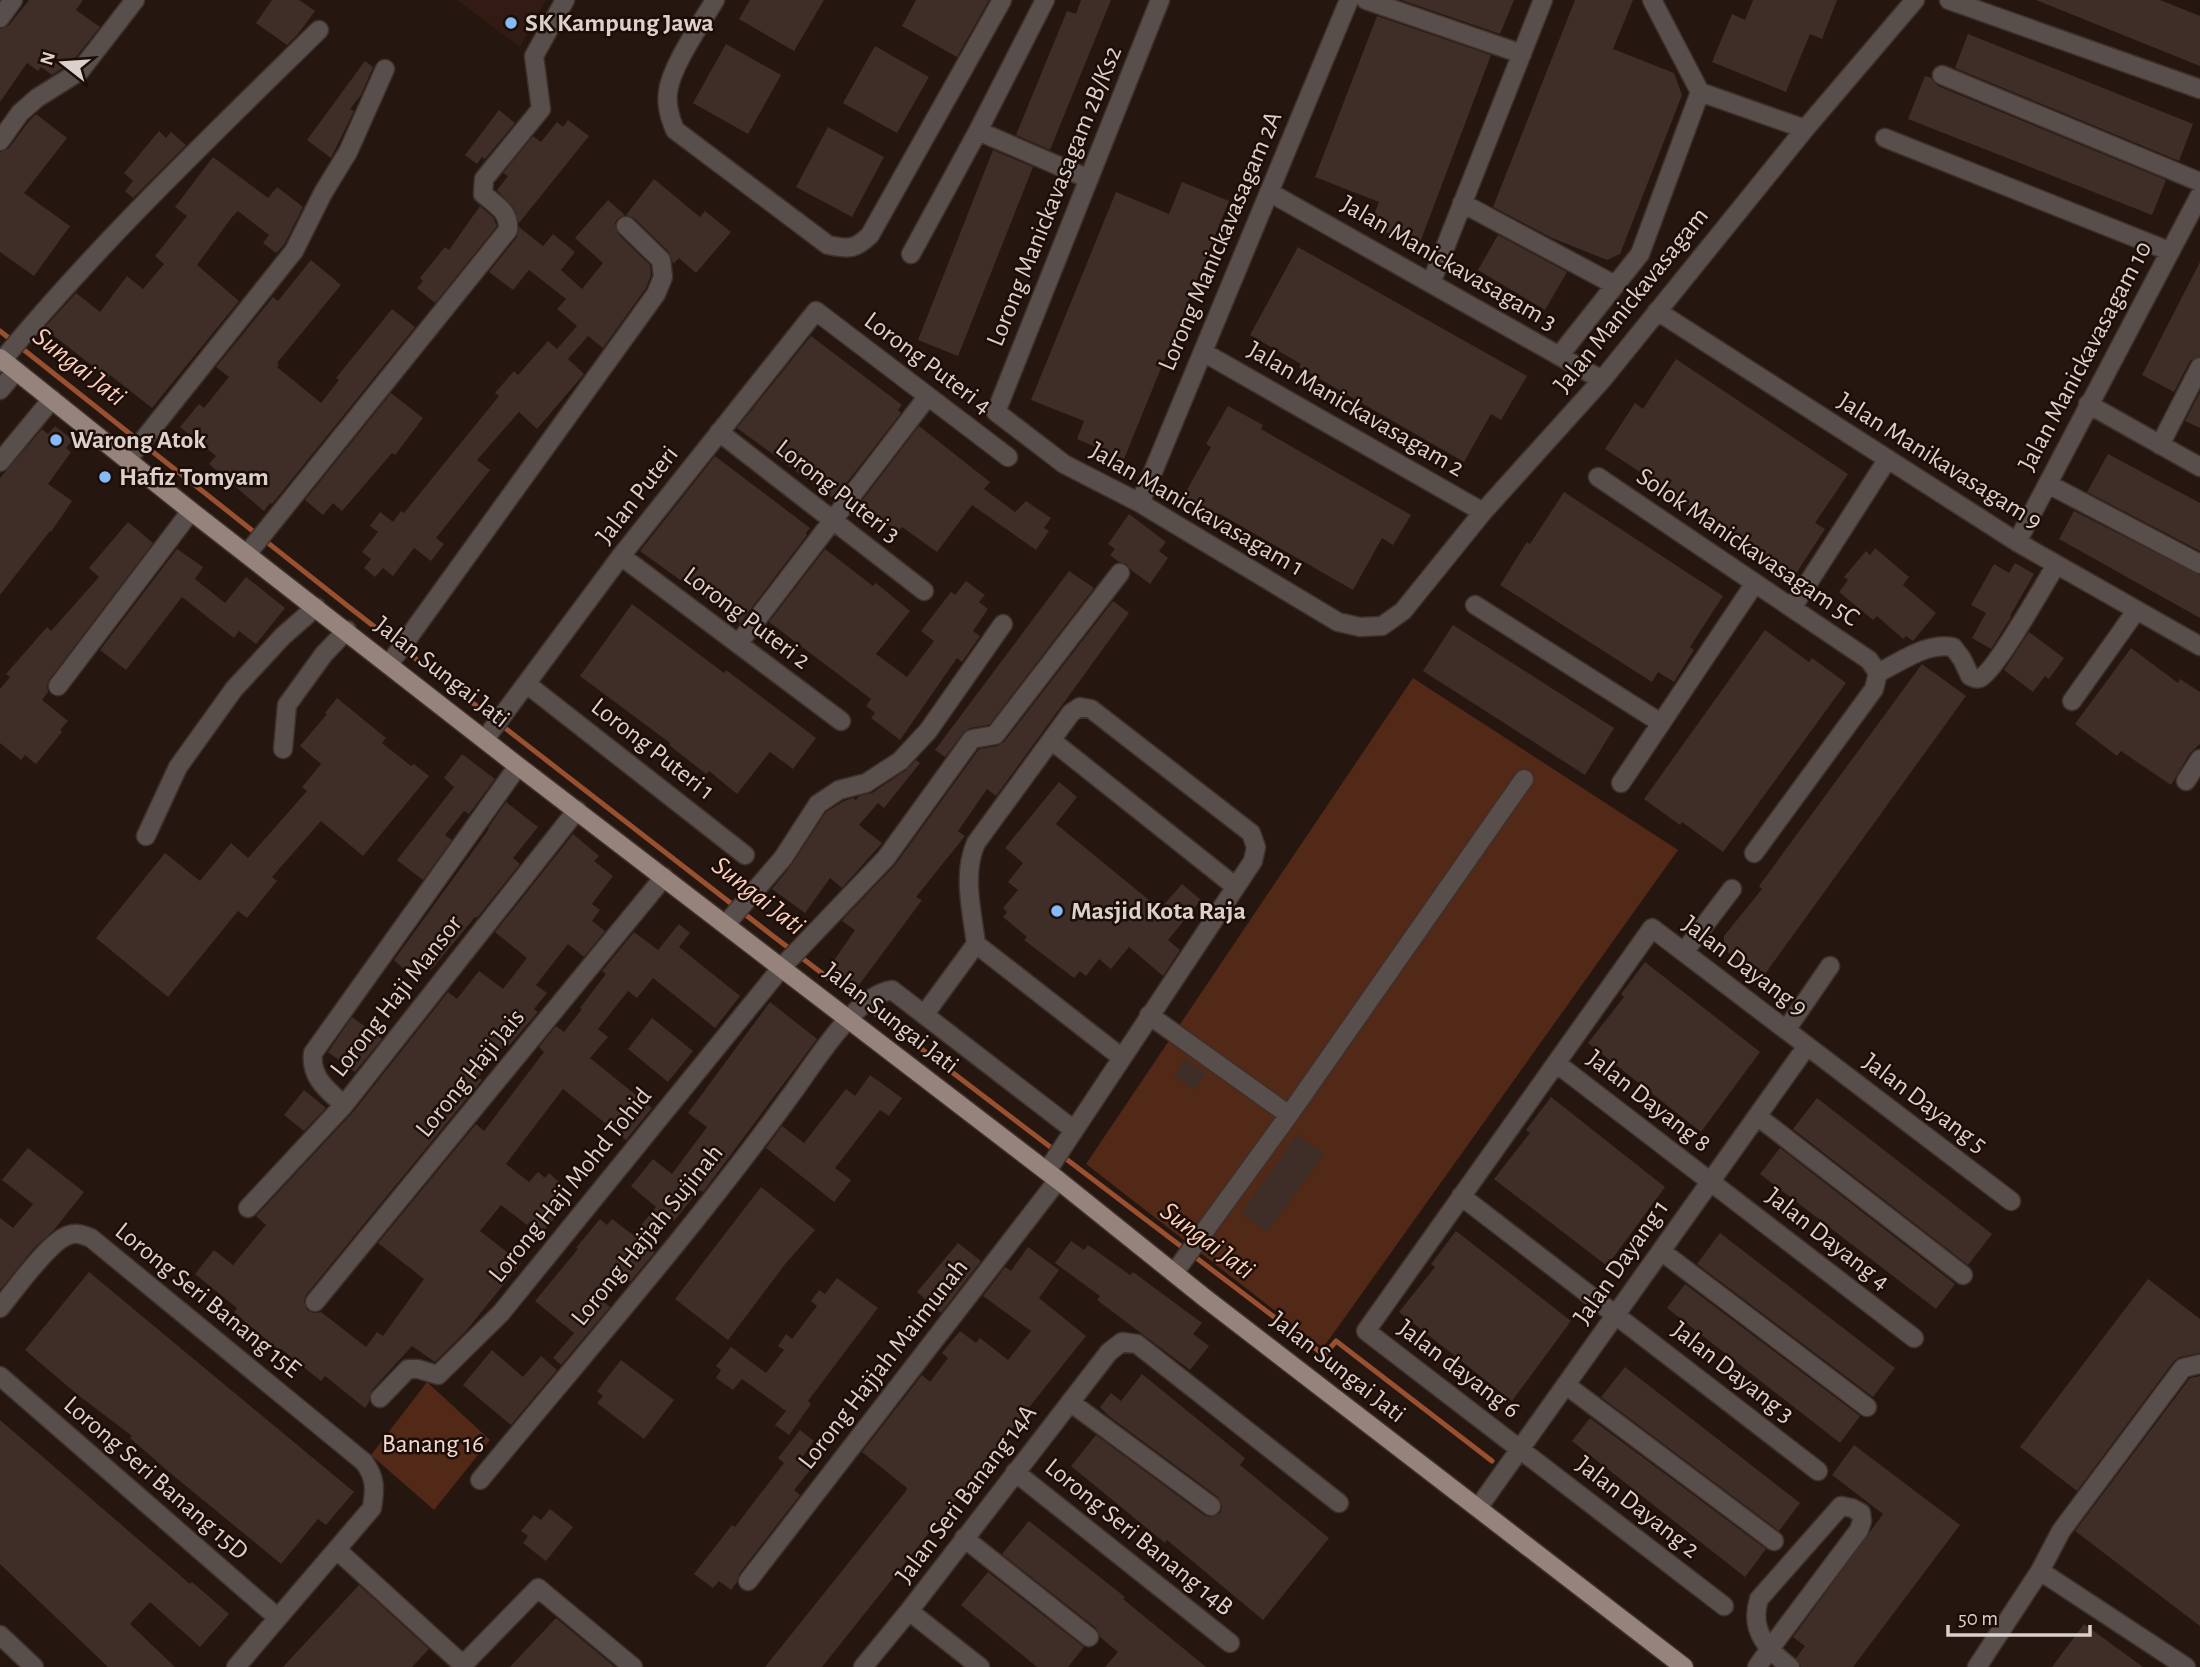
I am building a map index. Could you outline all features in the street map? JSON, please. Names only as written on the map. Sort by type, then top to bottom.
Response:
[{"type":"main road","name":"Jalan Sungai Jati","points":[[8,357],[52,400],[136,449],[191,510],[257,543],[316,607],[347,630],[398,652],[494,728],[518,766],[664,877],[735,914],[860,1008],[1055,1165],[1182,1261],[1478,1508],[1684,1667]]},
{"type":"street","points":[[0,18],[13,0]]},
{"type":"street","points":[[0,141],[20,113],[37,98],[80,71],[135,0]]},
{"type":"street","points":[[257,543],[508,230],[509,221],[505,213],[483,194],[482,186],[484,179],[541,109],[534,56],[565,0]]},
{"type":"street","points":[[715,0],[675,69],[668,92],[668,112],[675,130],[828,245],[846,248],[860,245],[870,235],[1002,0]]},
{"type":"street","points":[[911,254],[1045,0]]},
{"type":"street","name":"Lorong Manickavasagam 2B/Ks2","points":[[996,412],[1160,0]]},
{"type":"street","name":"Lorong Manickavasagam 2A","points":[[1140,503],[1349,0]]},
{"type":"street","points":[[1366,0],[1522,54]]},
{"type":"street","points":[[1431,283],[1543,0]]},
{"type":"street","points":[[1652,0],[1700,92],[1805,129]]},
{"type":"street","name":"Jalan Manickavasagam","points":[[1382,626],[1403,611],[1483,512],[1602,380],[1805,129],[1915,0]]},
{"type":"street","points":[[1949,0],[2200,89]]},
{"type":"street","points":[[0,390],[8,357],[66,284],[152,194],[319,30]]},
{"type":"street","points":[[136,449],[294,251],[323,193],[348,152],[385,69]]},
{"type":"street","points":[[1942,75],[2200,182]]},
{"type":"street","points":[[1559,356],[1640,254],[1700,92]]},
{"type":"street","points":[[978,131],[1089,178]]},
{"type":"street","points":[[1885,138],[2169,251]]},
{"type":"street","name":"Jalan Manickavasagam 3","points":[[1269,191],[1602,380]]},
{"type":"street","name":"Jalan Manickavasagam 10","points":[[2017,542],[2169,251],[2194,220],[2200,195]]},
{"type":"street","points":[[1462,203],[1615,285]]},
{"type":"street","points":[[398,652],[656,294],[663,278],[660,260],[626,226]]},
{"type":"street","name":"Lorong Puteri 4","points":[[816,311],[1008,457]]},
{"type":"street","name":"Jalan Puteri","points":[[494,728],[621,556],[816,311]]},
{"type":"street","name":"Jalan Manikavasagam 9","points":[[1657,311],[2017,542],[2200,646]]},
{"type":"street","name":"Jalan Manickavasagam 2","points":[[1202,352],[1483,512]]},
{"type":"street","points":[[2160,444],[2200,368]]},
{"type":"street","points":[[738,644],[928,396]]},
{"type":"street","points":[[0,462],[52,400]]},
{"type":"street","points":[[2088,404],[2200,467]]},
{"type":"street","name":"Jalan Manickavasagam 1","points":[[996,412],[1064,464],[1140,503],[1338,622],[1360,627],[1382,626]]},
{"type":"street","name":"Lorong Puteri 3","points":[[719,432],[924,591]]},
{"type":"street","points":[[1792,608],[1887,460]]},
{"type":"street","name":"Solok Manickavasagam 5C","points":[[1598,477],[1873,666]]},
{"type":"street","points":[[2048,484],[2200,564]]},
{"type":"street","points":[[58,686],[191,510]]},
{"type":"street","name":"Lorong Puteri 2","points":[[621,556],[841,722]]},
{"type":"street","points":[[1754,853],[1874,689],[1873,666],[1941,645],[1954,647],[1970,676],[1976,679],[1982,677],[1996,660],[2056,565]]},
{"type":"street","points":[[791,957],[886,858],[972,739],[995,735],[1120,573]]},
{"type":"street","points":[[1621,783],[1755,583]]},
{"type":"street","points":[[1475,605],[1661,723]]},
{"type":"street","points":[[146,836],[178,767],[234,689],[283,636],[316,607]]},
{"type":"street","points":[[2072,701],[2136,611]]},
{"type":"street","points":[[735,914],[783,858],[818,804],[839,790],[866,783],[900,761],[928,731],[1003,624]]},
{"type":"street","points":[[283,748],[287,705],[324,654],[347,630]]},
{"type":"street","name":"Lorong Puteri 1","points":[[528,685],[745,855]]},
{"type":"street","name":"Lorong Hajjah Maimunah","points":[[748,1581],[1055,1165],[1121,1057],[1253,861],[1256,847],[1251,833],[1091,709],[1080,707],[1071,713],[976,843],[968,871],[976,944]]},
{"type":"street","points":[[1051,740],[1236,887]]},
{"type":"street","points":[[2186,781],[2200,759]]},
{"type":"street","points":[[344,1105],[316,1077],[312,1064],[313,1053],[518,766]]},
{"type":"street","points":[[1182,1261],[1289,1115],[1524,779]]},
{"type":"street","name":"Lorong Haji Mansor","points":[[248,1208],[344,1105],[577,810]]},
{"type":"street","name":"Lorong Haji Jais","points":[[315,1303],[664,877]]},
{"type":"street","points":[[1684,952],[1732,889]]},
{"type":"street","name":"Jalan Dayang 9","points":[[1556,1063],[1652,928],[1807,1046]]},
{"type":"street","points":[[924,1015],[976,944],[1121,1057]]},
{"type":"street","name":"Lorong Haji Mohd Tohid","points":[[380,1398],[408,1369],[438,1375],[501,1314],[791,957]]},
{"type":"street","points":[[1786,1030],[1830,966]]},
{"type":"street","points":[[860,1008],[881,992],[892,990],[1074,1130]]},
{"type":"street","name":"Lorong Hajjah Sujinah","points":[[480,1480],[690,1226],[860,1008]]},
{"type":"street","points":[[1149,1015],[1289,1115]]},
{"type":"street","name":"Jalan Dayang 1","points":[[1478,1508],[1807,1046]]},
{"type":"street","name":"Jalan Dayang 5","points":[[1807,1046],[2011,1201]]},
{"type":"street","points":[[1461,1196],[1556,1063]]},
{"type":"street","name":"Jalan Dayang 8","points":[[1556,1063],[1710,1182]]},
{"type":"street","points":[[1757,1116],[1963,1275]]},
{"type":"street","name":"Jalan Dayang 4","points":[[1710,1182],[1914,1338]]},
{"type":"street","name":"Jalan Dayang 3","points":[[1461,1196],[1818,1471]]},
{"type":"street","name":"Jalan dayang 6","points":[[1461,1196],[1366,1331],[1520,1449]]},
{"type":"street","name":"Lorong Seri Banang 15E","points":[[0,1308],[52,1245],[66,1235],[79,1233],[91,1238],[364,1462],[374,1475],[372,1508],[337,1550]]},
{"type":"street","points":[[1661,1251],[1867,1407]]},
{"type":"street","name":"Jalan Seri Banang 14A","points":[[863,1667],[1109,1352],[1122,1342],[1137,1343],[1339,1503]]},
{"type":"street","points":[[1977,1667],[2040,1571],[2060,1531],[2183,1368],[2200,1364]]},
{"type":"street","name":"Lorong Seri Banang 15D","points":[[0,1376],[278,1618]]},
{"type":"street","points":[[1566,1385],[1774,1541]]},
{"type":"street","points":[[1070,1402],[1211,1506]]},
{"type":"street","name":"Jalan Dayang 2","points":[[1520,1449],[1724,1606]]},
{"type":"street","name":"Lorong Seri Banang 14B","points":[[1015,1472],[1230,1643]]},
{"type":"street","points":[[1757,1667],[1769,1650],[1859,1530],[1861,1513],[1852,1508],[1841,1507],[1759,1599],[1755,1613],[1759,1632],[1769,1650],[1790,1667]]},
{"type":"street","points":[[964,1538],[1089,1637]]},
{"type":"street","points":[[236,1667],[337,1550],[462,1666],[538,1588],[633,1667]]},
{"type":"street","points":[[2040,1571],[2186,1667]]},
{"type":"street","points":[[909,1611],[980,1667]]},
{"type":"street","points":[[0,1635],[34,1667]]},
{"type":"shaded area","name":"SK Kampung Jawa","points":[[457,0],[546,0],[520,47]]},
{"type":"green space","points":[[1413,678],[1678,850],[1323,1348],[1086,1164]]},
{"type":"green space","name":"Banang 16","points":[[427,1382],[490,1440],[434,1510],[371,1455]]},
{"type":"building","points":[[29,0],[83,0],[76,10],[100,27],[72,62],[52,75],[41,67],[38,71],[27,63],[0,102],[0,29],[9,25]]},
{"type":"building","points":[[272,0],[299,0],[315,11],[287,45],[256,23]]},
{"type":"building","points":[[750,0],[824,0],[794,51],[739,19]]},
{"type":"building","points":[[916,0],[989,0],[957,57],[902,26]]},
{"type":"building","points":[[1081,0],[1111,0],[1050,150],[1016,135],[1067,11],[1076,14]]},
{"type":"building","points":[[1401,0],[1514,0],[1500,34]]},
{"type":"building","points":[[1575,0],[1633,0],[1613,49],[1674,73],[1682,95],[1620,254],[1607,260],[1552,238],[1493,207]]},
{"type":"building","points":[[1753,0],[1837,0],[1822,39],[1810,34],[1786,92],[1712,62],[1732,14],[1745,20]]},
{"type":"building","points":[[2036,0],[2160,0],[2200,16],[2200,66]]},
{"type":"building","points":[[1377,16],[1491,55],[1419,245],[1369,226],[1379,202],[1315,177]]},
{"type":"building","points":[[1968,34],[2193,124],[2179,161],[1955,68]]},
{"type":"building","points":[[726,44],[781,75],[748,134],[693,103]]},
{"type":"building","points":[[875,46],[929,77],[897,133],[843,103]]},
{"type":"building","points":[[365,61],[373,67],[361,95],[350,109],[354,111],[331,158],[307,140]]},
{"type":"building","points":[[1925,76],[1938,86],[2166,180],[2152,215],[1908,119]]},
{"type":"building","points":[[499,110],[515,123],[485,159],[482,157],[477,164],[465,155]]},
{"type":"building","points":[[36,114],[67,138],[24,193],[70,226],[34,276],[0,252],[0,152],[9,148]]},
{"type":"building","points":[[568,120],[589,136],[519,223],[513,207],[497,190],[508,176],[503,173],[533,136],[541,142],[557,122],[563,127]]},
{"type":"building","points":[[828,127],[884,157],[852,217],[796,187]]},
{"type":"building","points":[[159,131],[166,138],[171,132],[186,145],[133,198],[125,191],[133,181],[124,173]]},
{"type":"building","points":[[993,150],[1033,167],[958,356],[918,340]]},
{"type":"building","points":[[213,157],[268,198],[277,187],[303,207],[284,245],[276,253],[263,243],[269,235],[238,211],[232,217],[197,265],[239,301],[152,408],[44,328],[76,293],[100,312],[127,276],[143,289],[164,264],[155,256],[187,216],[175,207]]},
{"type":"building","points":[[654,179],[700,217],[705,211],[731,232],[696,273],[679,258],[673,264],[669,252],[634,218],[626,215]]},
{"type":"building","points":[[1182,182],[1229,201],[1124,459],[1077,439],[1084,421],[1031,400],[1116,192],[1169,214]]},
{"type":"building","points":[[608,200],[625,215],[615,223],[618,234],[650,265],[651,275],[646,288],[603,348],[588,336],[568,359],[584,374],[537,429],[519,412],[477,460],[490,470],[436,538],[444,544],[431,561],[414,548],[393,576],[383,568],[375,577],[364,568],[371,559],[362,552],[378,532],[370,526],[380,512],[393,522],[401,511],[404,513],[499,396],[495,393],[514,371],[518,375],[548,341],[557,349],[577,326],[557,309],[566,299],[529,270],[513,290],[489,272],[517,237],[519,227],[543,246],[553,234],[575,252],[561,270],[582,289],[603,263],[575,238]]},
{"type":"building","points":[[480,206],[493,217],[497,226],[435,303],[417,288],[423,281],[420,278],[445,247],[449,250]]},
{"type":"building","points":[[1498,235],[1567,272],[1545,310],[1478,270]]},
{"type":"building","points":[[1298,247],[1527,376],[1501,420],[1491,414],[1464,462],[1299,367],[1301,364],[1250,335]]},
{"type":"building","points":[[311,260],[341,285],[277,363],[277,367],[321,403],[339,380],[336,378],[392,309],[415,327],[264,511],[209,464],[216,456],[180,427],[199,404],[204,408],[229,377],[216,367],[273,297],[278,301]]},
{"type":"building","points":[[2200,262],[2200,356],[2190,361],[2174,392],[2142,375]]},
{"type":"building","points":[[811,336],[902,405],[898,410],[901,413],[834,499],[737,428]]},
{"type":"building","points":[[1676,359],[1848,474],[1815,523],[1825,529],[1795,575],[1605,449],[1635,403],[1643,409]]},
{"type":"building","points":[[2200,392],[2200,428],[2185,421]]},
{"type":"building","points":[[391,393],[423,418],[395,455],[392,453],[342,511],[333,503],[323,515],[305,500]]},
{"type":"building","points":[[1228,406],[1263,425],[1261,429],[1411,515],[1393,545],[1382,538],[1353,590],[1220,514],[1218,516],[1183,497],[1211,447],[1206,444]]},
{"type":"building","points":[[55,426],[73,440],[66,448],[71,452],[48,484],[72,501],[51,532],[0,595],[0,478],[42,429],[48,434]]},
{"type":"building","points":[[919,426],[990,482],[984,489],[1015,512],[1026,501],[1051,518],[1044,528],[1049,531],[1036,550],[972,505],[937,552],[902,527],[898,532],[861,502]]},
{"type":"building","points":[[2108,454],[2200,503],[2200,551],[2087,492]]},
{"type":"building","points":[[715,456],[810,528],[740,623],[640,551]]},
{"type":"building","points":[[1564,492],[1723,596],[1690,647],[1694,650],[1674,682],[1658,672],[1652,682],[1500,585],[1527,542],[1530,544]]},
{"type":"building","points":[[2074,511],[2200,575],[2200,618],[2059,539]]},
{"type":"building","points":[[1129,514],[1166,542],[1159,551],[1168,558],[1150,584],[1126,564],[1110,555],[1115,549],[1108,544]]},
{"type":"building","points":[[128,522],[153,543],[49,680],[48,692],[42,700],[68,721],[60,730],[62,732],[36,764],[25,755],[21,760],[0,743],[0,689],[10,677],[6,674],[47,627],[51,631],[99,577],[89,568]]},
{"type":"building","points":[[1875,548],[1909,577],[1903,585],[1936,613],[1913,641],[1906,636],[1903,639],[1877,616],[1873,620],[1839,592],[1848,580],[1844,577],[1866,551],[1870,555]]},
{"type":"building","points":[[177,549],[203,567],[195,579],[225,603],[246,577],[285,608],[256,644],[239,631],[234,638],[182,597],[126,670],[100,650]]},
{"type":"building","points":[[825,549],[873,586],[876,583],[910,611],[876,654],[907,677],[934,641],[921,631],[951,592],[955,595],[966,581],[985,595],[979,602],[988,609],[973,631],[980,636],[962,662],[957,658],[900,740],[871,718],[875,713],[866,706],[871,699],[769,622]]},
{"type":"building","points":[[2015,563],[2034,574],[1991,649],[1972,638],[1986,613],[1971,605],[1994,564],[2009,573]]},
{"type":"building","points":[[1069,571],[1094,588],[989,725],[970,728],[964,732],[945,757],[935,750]]},
{"type":"building","points":[[1113,601],[1129,613],[996,796],[987,789],[958,831],[965,836],[916,897],[922,900],[856,989],[828,969],[855,930],[842,921],[845,917],[895,865],[979,749],[1004,742]]},
{"type":"building","points":[[632,604],[816,738],[793,769],[770,752],[737,794],[709,771],[706,774],[669,745],[670,743],[580,676]]},
{"type":"building","points":[[1453,625],[1614,728],[1585,775],[1423,671]]},
{"type":"building","points":[[1765,630],[1809,662],[1812,658],[1846,683],[1723,852],[1644,799]]},
{"type":"building","points":[[2029,632],[2064,658],[2049,679],[2045,676],[2033,692],[2004,670]]},
{"type":"building","points":[[2131,648],[2178,683],[2180,679],[2200,692],[2200,744],[2190,753],[2171,785],[2121,751],[2117,756],[2075,724]]},
{"type":"building","points":[[1922,664],[1966,696],[1765,974],[1751,963],[1748,968],[1724,949],[1724,936],[1762,889],[1759,886]]},
{"type":"building","points":[[337,698],[386,738],[382,743],[411,766],[414,764],[429,776],[363,856],[321,821],[272,877],[277,881],[247,918],[238,911],[168,997],[96,938],[165,853],[200,881],[231,843],[248,858],[307,791],[302,787],[321,764],[300,746]]},
{"type":"building","points":[[462,754],[495,779],[469,814],[464,811],[445,835],[452,840],[423,880],[397,860],[454,787],[444,778]]},
{"type":"building","points":[[916,760],[920,763],[884,808],[878,803],[859,825],[882,843],[842,888],[830,878],[805,913],[772,889],[826,812],[844,801],[853,798],[856,800],[859,796],[872,793]]},
{"type":"building","points":[[1059,782],[1077,797],[1056,824],[1160,909],[1182,884],[1201,900],[1168,940],[1180,950],[1163,976],[1129,947],[1111,969],[1099,959],[1086,976],[1080,971],[1074,978],[1024,940],[1027,937],[1003,917],[1007,912],[1003,908],[1018,890],[1008,882],[1023,863],[1005,848]]},
{"type":"building","points":[[506,802],[538,827],[513,858],[520,864],[431,970],[418,959],[407,972],[394,960]]},
{"type":"building","points":[[573,834],[599,856],[594,861],[613,876],[592,904],[600,910],[592,921],[605,931],[584,957],[568,944],[536,985],[547,993],[534,1009],[538,1012],[478,1077],[482,1080],[306,1295],[304,1301],[307,1310],[321,1312],[366,1347],[377,1332],[383,1336],[424,1279],[378,1243],[476,1124],[484,1131],[544,1052],[539,1047],[556,1026],[564,1032],[606,974],[602,971],[634,932],[658,950],[679,924],[690,933],[679,947],[740,996],[715,1028],[653,978],[637,998],[628,991],[598,1029],[608,1037],[590,1058],[652,1108],[626,1140],[563,1089],[506,1164],[529,1182],[538,1172],[545,1178],[549,1173],[560,1183],[557,1187],[571,1198],[544,1231],[531,1221],[527,1225],[501,1205],[480,1231],[521,1263],[466,1331],[435,1362],[412,1346],[372,1390],[365,1408],[325,1376],[321,1381],[281,1349],[280,1351],[234,1312],[237,1308],[195,1274],[214,1250],[233,1265],[266,1225],[256,1216],[353,1112],[448,992],[457,999],[479,971],[503,989],[527,958],[495,932]]},
{"type":"building","points":[[1645,962],[1760,1052],[1701,1132],[1588,1043],[1624,997],[1621,994]]},
{"type":"building","points":[[770,1002],[817,1039],[703,1192],[699,1190],[674,1221],[670,1218],[648,1246],[655,1252],[630,1282],[622,1275],[601,1300],[610,1307],[561,1365],[553,1358],[574,1333],[535,1301],[600,1219],[607,1225],[612,1219],[633,1235],[656,1207],[631,1186],[653,1159],[672,1174],[707,1127],[688,1113]]},
{"type":"building","points":[[352,1017],[382,1039],[355,1072],[328,1052]]},
{"type":"building","points":[[652,1018],[693,1051],[668,1082],[628,1049]]},
{"type":"building","points":[[1185,1059],[1206,1073],[1195,1090],[1174,1077]]},
{"type":"building","points":[[870,1075],[902,1098],[889,1116],[880,1110],[835,1168],[851,1180],[834,1202],[766,1148],[782,1126],[804,1143],[846,1089],[855,1096]]},
{"type":"building","points":[[304,1090],[326,1108],[304,1131],[284,1115]]},
{"type":"building","points":[[1551,1097],[1665,1187],[1607,1266],[1494,1179],[1530,1133],[1526,1130]]},
{"type":"building","points":[[1817,1098],[1992,1234],[1968,1265],[1793,1129]]},
{"type":"building","points":[[1297,1134],[1324,1154],[1267,1232],[1241,1213]]},
{"type":"building","points":[[28,1148],[84,1192],[0,1290],[0,1218],[13,1228],[33,1204],[2,1180]]},
{"type":"building","points":[[1780,1148],[1955,1284],[1936,1309],[1760,1174]]},
{"type":"building","points":[[761,1187],[815,1230],[786,1263],[728,1340],[675,1299]]},
{"type":"building","points":[[1456,1231],[1571,1321],[1512,1401],[1399,1312],[1435,1267],[1431,1264]]},
{"type":"building","points":[[1720,1233],[1895,1368],[1873,1397],[1697,1264]]},
{"type":"building","points":[[1071,1241],[1084,1250],[1088,1245],[1130,1275],[1133,1272],[1202,1323],[1193,1334],[1209,1346],[1190,1370],[1097,1300],[1100,1296],[1055,1263]]},
{"type":"building","points":[[958,1243],[981,1261],[941,1313],[917,1292]]},
{"type":"building","points":[[1028,1247],[1059,1270],[1039,1298],[1086,1336],[822,1667],[765,1667],[906,1491],[907,1488],[862,1452],[922,1375],[930,1382],[948,1358],[942,1353],[960,1331],[976,1343],[980,1338],[1008,1360],[1031,1331],[983,1296],[1005,1267],[1011,1271]]},
{"type":"building","points":[[89,1272],[354,1492],[326,1525],[318,1519],[281,1564],[169,1472],[130,1438],[132,1436],[25,1350]]},
{"type":"building","points":[[837,1278],[878,1308],[808,1401],[811,1404],[789,1435],[775,1425],[786,1411],[742,1379],[733,1390],[716,1378],[721,1370],[716,1366],[731,1347],[766,1373],[784,1350],[778,1346],[786,1334],[792,1339],[817,1306],[811,1301],[819,1290],[825,1294]]},
{"type":"building","points":[[2148,1279],[2200,1319],[2200,1353],[2174,1361],[2077,1491],[2020,1447]]},
{"type":"building","points":[[1685,1284],[1860,1416],[1840,1443],[1667,1308]]},
{"type":"building","points":[[492,1350],[523,1377],[541,1356],[557,1370],[511,1425],[463,1385]]},
{"type":"building","points":[[621,1360],[674,1400],[644,1439],[597,1403],[603,1396],[597,1391]]},
{"type":"building","points":[[1625,1367],[1800,1503],[1779,1531],[1601,1397]]},
{"type":"building","points":[[1142,1374],[1245,1458],[1240,1465],[1329,1538],[1263,1620],[1167,1540],[1165,1543],[1071,1466],[1096,1435],[1204,1515],[1210,1517],[1220,1513],[1222,1507],[1218,1497],[1100,1407],[1111,1393],[1121,1401]]},
{"type":"building","points":[[2200,1376],[2200,1626],[2075,1531],[2190,1378]]},
{"type":"building","points":[[1590,1418],[1766,1549],[1745,1577],[1572,1441]]},
{"type":"building","points":[[0,1420],[190,1584],[192,1582],[229,1614],[200,1647],[150,1602],[130,1624],[175,1667],[108,1667],[0,1564]]},
{"type":"building","points":[[800,1430],[814,1441],[800,1460],[811,1469],[794,1490],[800,1495],[739,1574],[731,1590],[719,1581],[713,1588],[694,1574],[732,1525],[735,1527],[784,1463],[778,1458]]},
{"type":"building","points":[[1854,1445],[1960,1525],[1853,1667],[1801,1667],[1796,1658],[1805,1646],[1793,1637],[1883,1514],[1832,1475]]},
{"type":"building","points":[[550,1509],[573,1527],[546,1561],[523,1543],[528,1536],[521,1531],[534,1515],[541,1520]]},
{"type":"building","points":[[1029,1521],[1125,1597],[1123,1599],[1206,1667],[1105,1667],[1118,1652],[1100,1637],[1096,1628],[1002,1554]]},
{"type":"building","points":[[988,1572],[1084,1647],[1068,1667],[1037,1667],[961,1605]]},
{"type":"building","points":[[359,1585],[429,1649],[412,1667],[283,1667]]},
{"type":"building","points":[[556,1618],[615,1667],[510,1667]]},
{"type":"building","points":[[2084,1624],[2143,1667],[2052,1667]]},
{"type":"waterway","name":"Sungai Jati","points":[[0,331],[349,607],[773,936],[1324,1355],[1336,1341],[1492,1461]]},
{"type":"place","name":"SK Kampung Jawa","points":[[511,23]]},
{"type":"place","name":"Warong Atok","points":[[56,440]]},
{"type":"place","name":"Hafiz Tomyam","points":[[105,477]]},
{"type":"place","name":"Masjid Kota Raja","points":[[1057,911]]}]
